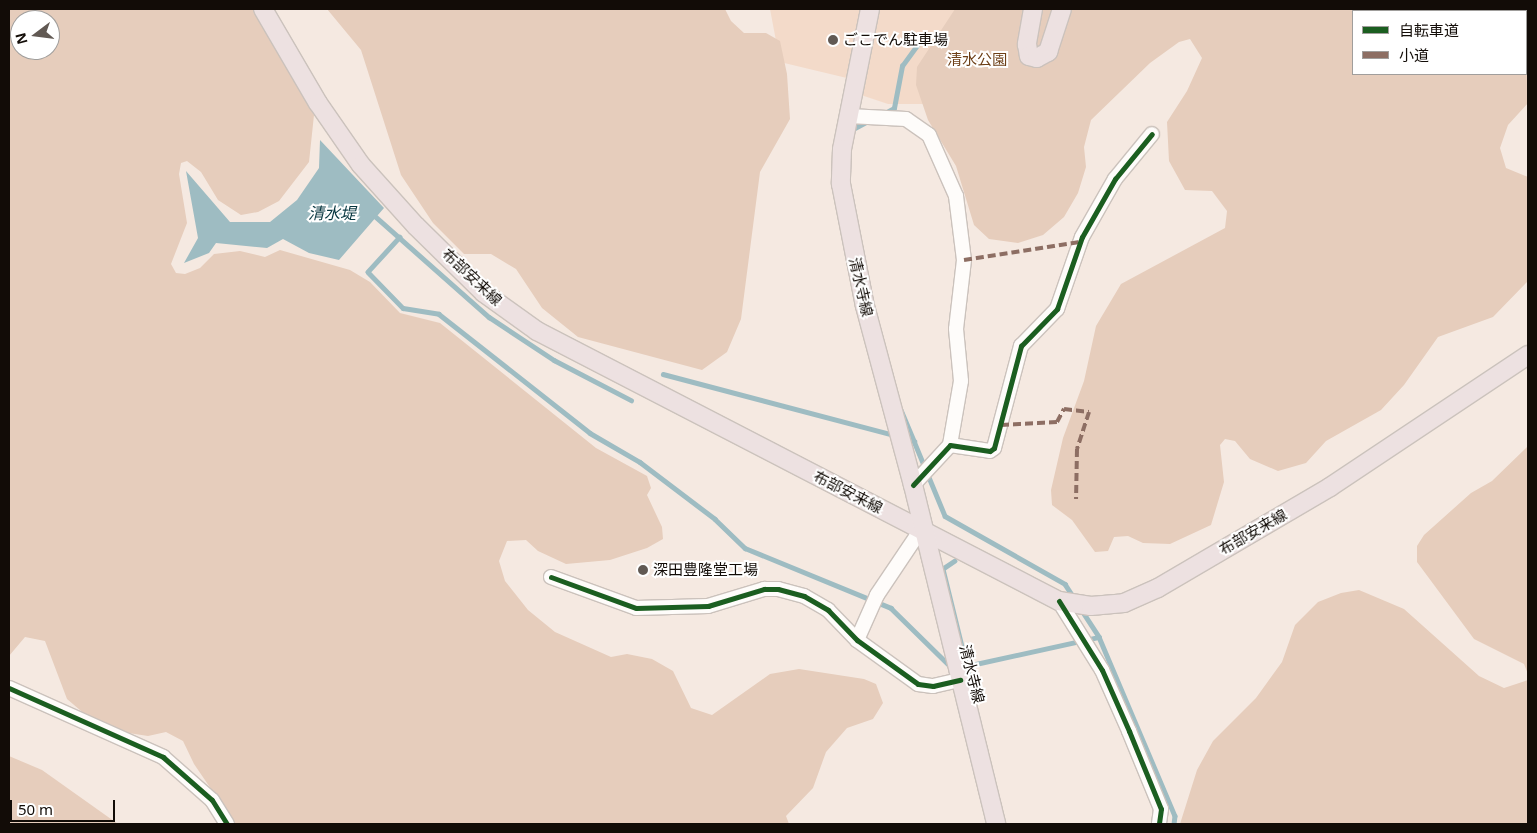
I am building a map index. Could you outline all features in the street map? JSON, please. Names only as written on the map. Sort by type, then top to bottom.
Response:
[{"type":"main road","name":"布部安来線","points":[[264,9],[318,103],[361,165],[416,226],[484,293],[537,331],[1059,601],[1091,606],[1124,603],[1158,588],[1330,487],[1528,356]]},
{"type":"main road","name":"清水寺線","points":[[870,9],[842,149],[841,184],[847,226],[865,306],[913,485],[996,824]]},
{"type":"main road","points":[[1033,9],[1027,44],[1029,56],[1037,58],[1048,52],[1062,9]]},
{"type":"street","points":[[849,116],[906,119],[930,135],[956,196],[964,260],[956,330],[961,381],[950,445],[913,485]]},
{"type":"street","points":[[950,445],[990,451],[994,448],[1021,346],[1057,309],[1082,237],[1115,178],[1152,134]]},
{"type":"street","points":[[857,640],[877,595],[916,536],[924,530]]},
{"type":"street","points":[[550,576],[636,608],[708,606],[764,589],[778,588],[804,596],[828,610],[857,640],[918,684],[934,686],[960,680]]},
{"type":"street","points":[[1059,601],[1102,670],[1161,809],[1159,824]]},
{"type":"street","points":[[9,688],[163,757],[212,800],[227,824]]},
{"type":"green space","points":[[9,9],[254,9],[314,115],[309,162],[279,201],[258,212],[241,215],[218,200],[201,172],[187,161],[181,163],[179,174],[187,223],[171,264],[176,273],[185,274],[200,268],[214,254],[240,251],[265,257],[280,250],[350,270],[370,282],[400,313],[440,323],[596,448],[647,476],[651,488],[647,495],[662,527],[663,539],[647,548],[610,560],[566,564],[538,551],[526,540],[507,541],[499,561],[505,581],[528,610],[555,632],[611,657],[627,654],[652,659],[673,671],[691,708],[712,715],[770,674],[799,669],[864,679],[876,684],[883,703],[873,719],[847,728],[826,752],[813,788],[786,816],[789,824],[235,824],[194,764],[183,741],[166,732],[148,736],[122,732],[87,716],[67,699],[45,641],[25,637],[9,656]]},
{"type":"green space","points":[[327,9],[725,9],[731,21],[744,33],[766,33],[780,41],[787,74],[790,119],[760,172],[741,319],[727,352],[702,370],[578,337],[542,308],[516,269],[491,254],[464,254],[433,223],[401,175],[361,50]]},
{"type":"green space","name":"清水公園","points":[[770,9],[1147,9],[924,104],[888,104],[861,95],[851,79],[780,62]]},
{"type":"green space","points":[[955,9],[1528,9],[1528,103],[1508,125],[1500,148],[1506,168],[1528,177],[1528,281],[1493,317],[1438,337],[1404,385],[1381,410],[1326,441],[1306,463],[1278,471],[1250,459],[1235,441],[1225,439],[1220,445],[1224,482],[1211,525],[1170,544],[1143,543],[1128,536],[1114,537],[1108,551],[1095,552],[1072,520],[1052,505],[1051,490],[1063,438],[1084,381],[1096,326],[1121,284],[1225,228],[1227,211],[1212,191],[1185,190],[1169,161],[1167,122],[1187,91],[1202,58],[1190,39],[1179,42],[1150,63],[1091,120],[1084,147],[1086,167],[1078,193],[1064,217],[1043,235],[1018,243],[989,239],[974,225],[956,166],[928,120],[916,85],[917,67]]},
{"type":"green space","points":[[1528,446],[1528,674],[1524,664],[1474,639],[1417,562],[1417,546],[1424,535],[1471,493],[1492,481]]},
{"type":"green space","points":[[1359,590],[1404,609],[1479,676],[1504,688],[1528,680],[1528,824],[1180,824],[1197,770],[1213,741],[1256,698],[1282,662],[1295,625],[1318,602],[1341,593]]},
{"type":"green space","points":[[9,756],[42,770],[118,824],[9,824]]},
{"type":"water","name":"清水堤","points":[[320,140],[384,208],[339,260],[309,253],[283,239],[267,248],[216,243],[209,253],[184,263],[198,238],[186,171],[230,222],[270,222],[297,200],[319,168]]},
{"type":"waterway","points":[[885,113],[894,108],[902,66],[925,34]]},
{"type":"waterway","points":[[851,130],[866,122]]},
{"type":"waterway","points":[[376,217],[489,317],[554,360],[631,400]]},
{"type":"waterway","points":[[400,237],[368,272],[403,308],[439,314],[590,433],[640,462],[715,519],[745,548],[891,608],[952,668]]},
{"type":"waterway","points":[[663,374],[894,435]]},
{"type":"waterway","points":[[901,410],[914,441]]},
{"type":"waterway","points":[[906,438],[914,441],[945,516],[1065,584],[1074,598]]},
{"type":"waterway","points":[[955,561],[943,569],[970,679]]},
{"type":"waterway","points":[[1081,609],[1099,637],[1175,816],[1174,824]]},
{"type":"waterway","points":[[962,667],[1099,637]]},
{"type":"marked path","points":[[964,260],[1080,242]]},
{"type":"marked path","points":[[1001,425],[1057,422],[1064,409],[1089,412],[1077,449],[1076,499]]},
{"type":"cycle path","points":[[913,485],[950,445],[990,451],[994,448],[1021,346],[1057,309],[1082,237],[1115,179],[1152,134]]},
{"type":"cycle path","points":[[551,577],[636,608],[708,606],[764,589],[778,589],[804,596],[828,610],[857,640],[918,684],[933,686],[960,680]]},
{"type":"cycle path","points":[[1059,601],[1102,670],[1161,809],[1159,824]]},
{"type":"cycle path","points":[[9,688],[163,757],[212,800],[227,824]]},
{"type":"place","name":"ごこでん駐車場","points":[[833,40]]},
{"type":"place","name":"深田豊隆堂工場","points":[[643,570]]}]
